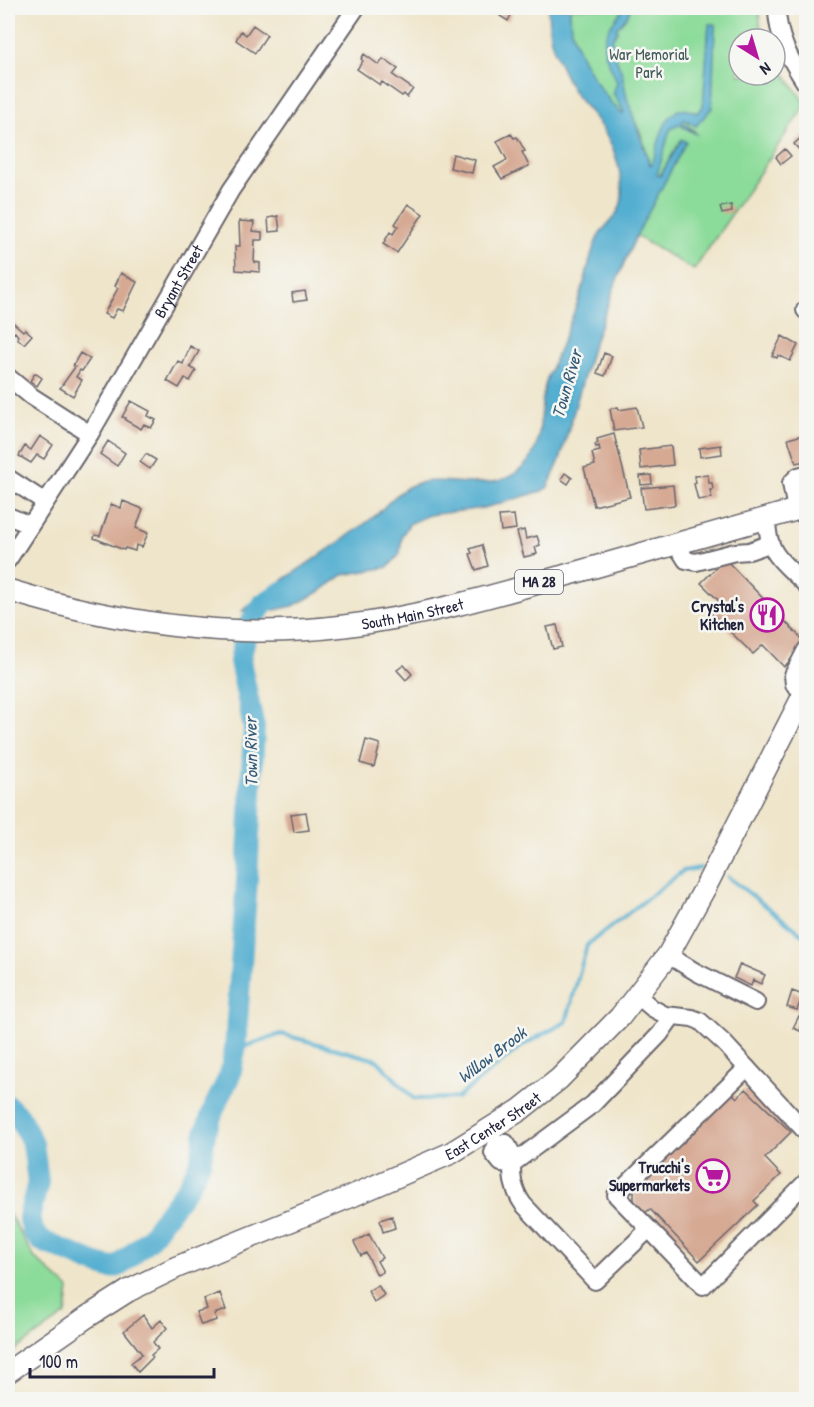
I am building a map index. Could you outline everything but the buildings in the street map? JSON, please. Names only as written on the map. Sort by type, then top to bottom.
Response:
[{"type":"main road","name":"South Main Street","points":[[8,591],[86,612],[155,624],[278,630],[344,626],[419,613],[518,589],[801,508]]},
{"type":"main road","name":"East Center Street","points":[[8,1372],[87,1317],[148,1281],[197,1258],[492,1137],[520,1110],[577,1063],[607,1033],[668,955],[806,692]]},
{"type":"street","name":"Bryant Street","points":[[8,560],[90,434],[231,190],[356,8]]},
{"type":"street","points":[[777,8],[781,36],[790,59],[807,84]]},
{"type":"street","points":[[8,376],[31,396],[90,434]]},
{"type":"street","points":[[801,508],[791,483],[798,476],[807,474]]},
{"type":"street","points":[[8,478],[45,502]]},
{"type":"street","points":[[8,516],[30,525]]},
{"type":"street","points":[[767,518],[767,536],[773,552],[807,585]]},
{"type":"street","points":[[676,544],[686,560],[696,562],[769,544]]},
{"type":"street","points":[[806,692],[794,684],[793,675],[807,650]]},
{"type":"street","points":[[668,955],[696,972],[756,1002]]},
{"type":"street","points":[[638,996],[652,1008],[672,1017],[692,1018],[700,1021],[807,1132]]},
{"type":"street","points":[[512,1164],[592,1104],[660,1034],[672,1017]]},
{"type":"street","points":[[747,1068],[616,1195],[703,1286],[807,1182]]},
{"type":"street","points":[[492,1137],[506,1143],[513,1154],[513,1180],[517,1195],[523,1204],[595,1281],[649,1230]]},
{"type":"green space","name":"War Memorial Park","points":[[570,8],[759,8],[761,27],[727,27],[727,87],[787,87],[787,78],[806,104],[694,270],[636,236],[686,142],[681,140],[659,177],[656,175],[670,129],[678,124],[696,134],[693,129],[681,122],[712,108],[715,25],[709,25],[703,107],[697,113],[677,110],[650,165],[637,125],[615,107],[588,72],[577,47]]},
{"type":"green space","points":[[8,1212],[34,1257],[69,1289],[66,1314],[8,1355]]},
{"type":"water","name":"Town River","points":[[548,8],[570,8],[570,22],[579,51],[594,79],[622,114],[624,112],[613,93],[617,83],[606,56],[604,42],[608,30],[624,8],[631,8],[616,29],[618,30],[612,39],[612,48],[650,165],[652,165],[665,124],[671,116],[677,111],[686,109],[697,113],[703,107],[709,24],[715,24],[712,108],[696,126],[685,120],[682,122],[697,134],[678,124],[670,130],[657,175],[660,176],[682,139],[686,142],[636,236],[617,280],[592,348],[560,460],[548,487],[542,491],[484,508],[429,515],[409,524],[402,536],[400,554],[388,567],[343,575],[319,592],[293,606],[270,611],[242,611],[355,531],[408,487],[435,481],[494,482],[509,477],[530,459],[538,437],[547,379],[576,305],[594,246],[617,212],[622,200],[620,172],[612,146],[565,76],[551,41]]},
{"type":"waterway","name":"Willow Brook","points":[[8,1106],[20,1118],[33,1144],[38,1182],[29,1218],[33,1231],[40,1240],[94,1263],[110,1268],[119,1266],[149,1239],[189,1185],[201,1160],[205,1133],[215,1106],[230,1075],[235,1050],[247,879],[254,728],[240,661],[247,629],[263,604],[282,592]]},
{"type":"waterway","name":"Willow Brook","points":[[235,1050],[281,1034],[377,1060],[414,1099],[457,1098],[523,1045],[566,1022],[587,945],[683,871],[700,868]]},
{"type":"waterway","name":"Willow Brook","points":[[728,877],[806,937]]},
{"type":"place","name":"Crystal's Kitchen","points":[[767,615]]},
{"type":"place","name":"Trucchi's Supermarkets","points":[[713,1176]]}]
